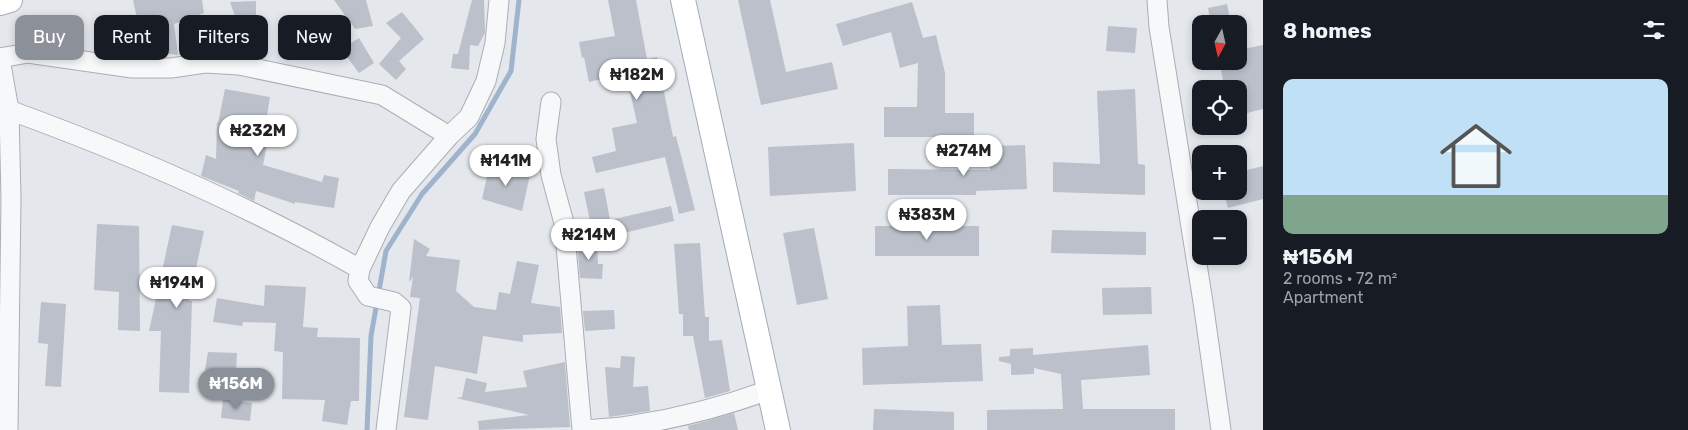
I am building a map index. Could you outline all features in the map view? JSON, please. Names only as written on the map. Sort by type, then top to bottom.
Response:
[{"type":"main road","points":[[0,3],[10,0]]},
{"type":"main road","points":[[683,0],[778,430]]},
{"type":"street","points":[[386,430],[401,308],[394,302],[368,296],[358,281],[360,269],[380,227],[401,191],[468,117],[486,81],[495,43],[499,0]]},
{"type":"street","points":[[1157,0],[1160,37],[1203,302],[1221,430]]},
{"type":"street","points":[[8,430],[4,357],[11,199],[9,110],[0,59],[28,52],[92,64],[132,68],[171,68],[205,62],[239,65],[382,95],[449,136]]},
{"type":"street","points":[[552,102],[546,139],[551,174],[564,223],[582,430]]},
{"type":"street","points":[[9,110],[137,158],[210,191],[360,269]]},
{"type":"street","points":[[587,430],[633,426],[692,413],[769,390]]},
{"type":"building","points":[[133,0],[202,0],[204,13],[199,15],[179,15],[179,22],[174,24],[178,55],[169,54],[169,15],[136,15]]},
{"type":"building","points":[[334,0],[366,0],[373,26],[355,29],[351,23],[351,15],[345,15]]},
{"type":"building","points":[[472,0],[484,0],[485,33],[478,46],[470,45],[469,70],[451,68],[453,54],[458,54]]},
{"type":"building","points":[[608,0],[636,0],[647,59],[657,57],[673,137],[676,136],[695,210],[679,214],[665,157],[596,173],[592,157],[616,151],[612,128],[637,123],[626,73],[589,82],[584,57],[582,58],[579,42],[615,36]]},
{"type":"building","points":[[738,0],[770,0],[786,72],[832,62],[838,89],[761,105]]},
{"type":"building","points":[[256,1],[256,15],[235,15],[230,2]]},
{"type":"building","points":[[912,2],[923,38],[936,35],[945,73],[945,113],[974,113],[974,137],[884,137],[884,107],[917,107],[918,63],[900,68],[891,32],[843,46],[836,24]]},
{"type":"building","points":[[1227,4],[1229,15],[1209,15],[1208,8]]},
{"type":"building","points":[[402,12],[424,39],[399,61],[406,69],[396,80],[379,64],[401,38],[386,23]]},
{"type":"building","points":[[1108,26],[1137,28],[1135,53],[1106,51]]},
{"type":"building","points":[[359,38],[374,63],[359,73],[349,60],[351,60],[351,43]]},
{"type":"building","points":[[1263,45],[1263,109],[1247,113],[1247,80],[1223,80],[1221,70],[1248,70],[1248,48]]},
{"type":"building","points":[[225,89],[270,97],[264,134],[269,135],[263,165],[322,182],[324,175],[339,178],[334,208],[295,202],[295,204],[256,191],[254,201],[238,193],[239,191],[201,176],[206,155],[216,159],[217,122]]},
{"type":"building","points":[[1135,89],[1138,164],[1145,165],[1145,195],[1053,192],[1053,162],[1100,164],[1097,91]]},
{"type":"building","points":[[854,143],[856,191],[770,196],[768,147]]},
{"type":"building","points":[[1025,145],[1027,189],[976,191],[976,195],[888,195],[888,169],[990,170],[990,165],[995,164],[994,146]]},
{"type":"building","points":[[490,164],[530,175],[522,211],[482,199]]},
{"type":"building","points":[[1263,166],[1263,199],[1228,208],[1226,200],[1247,200],[1247,170]]},
{"type":"building","points":[[604,188],[610,220],[671,206],[674,221],[594,240],[584,192]]},
{"type":"building","points":[[97,224],[139,226],[140,331],[118,330],[119,292],[94,290]]},
{"type":"building","points":[[172,225],[204,231],[189,301],[192,301],[189,393],[159,392],[161,331],[149,331]]},
{"type":"building","points":[[875,226],[979,226],[979,256],[875,256]]},
{"type":"building","points":[[814,228],[828,299],[797,305],[783,233]]},
{"type":"building","points":[[1052,230],[1146,232],[1146,255],[1051,253]]},
{"type":"building","points":[[414,239],[430,249],[426,256],[460,260],[456,291],[474,307],[496,310],[499,292],[510,294],[517,261],[539,265],[531,303],[560,307],[562,333],[523,335],[523,342],[483,336],[477,374],[435,366],[428,420],[404,417],[420,298],[410,297],[413,277],[409,282]]},
{"type":"building","points":[[597,242],[598,264],[603,264],[602,279],[580,278],[577,243]]},
{"type":"building","points":[[700,243],[705,317],[709,317],[709,341],[722,340],[730,391],[705,398],[693,336],[683,336],[683,314],[679,314],[674,244]]},
{"type":"building","points":[[265,285],[306,287],[303,327],[318,328],[317,337],[360,338],[359,401],[351,401],[347,425],[322,421],[325,400],[282,399],[283,352],[274,351],[276,323],[243,322],[242,326],[213,322],[217,298],[264,306]]},
{"type":"building","points":[[1151,287],[1152,314],[1103,315],[1102,288]]},
{"type":"building","points":[[41,302],[66,304],[61,387],[45,386],[48,344],[38,343]]},
{"type":"building","points":[[940,305],[942,345],[981,344],[983,381],[863,385],[862,348],[908,346],[907,306]]},
{"type":"building","points":[[614,310],[615,329],[585,331],[583,311]]},
{"type":"building","points":[[1148,345],[1150,375],[1081,380],[1083,409],[1175,409],[1175,430],[987,430],[987,410],[1063,409],[1061,374],[1034,368],[1034,374],[1011,375],[1011,364],[999,361],[999,357],[1010,356],[1010,349],[1033,348],[1033,355]]},
{"type":"building","points":[[208,352],[237,353],[236,372],[205,370]]},
{"type":"building","points":[[621,356],[635,357],[633,387],[648,386],[650,411],[609,417],[605,367],[620,368]]},
{"type":"building","points":[[565,362],[570,427],[479,430],[478,421],[529,415],[456,398],[462,397],[466,378],[487,383],[485,392],[527,387],[523,371]]},
{"type":"building","points":[[223,399],[252,403],[250,421],[221,418]]},
{"type":"building","points":[[874,409],[954,412],[954,430],[873,430]]},
{"type":"building","points":[[734,413],[738,430],[689,430],[688,426]]},
{"type":"waterway","points":[[367,430],[371,336],[386,251],[422,194],[475,134],[511,71],[519,0]]}]
